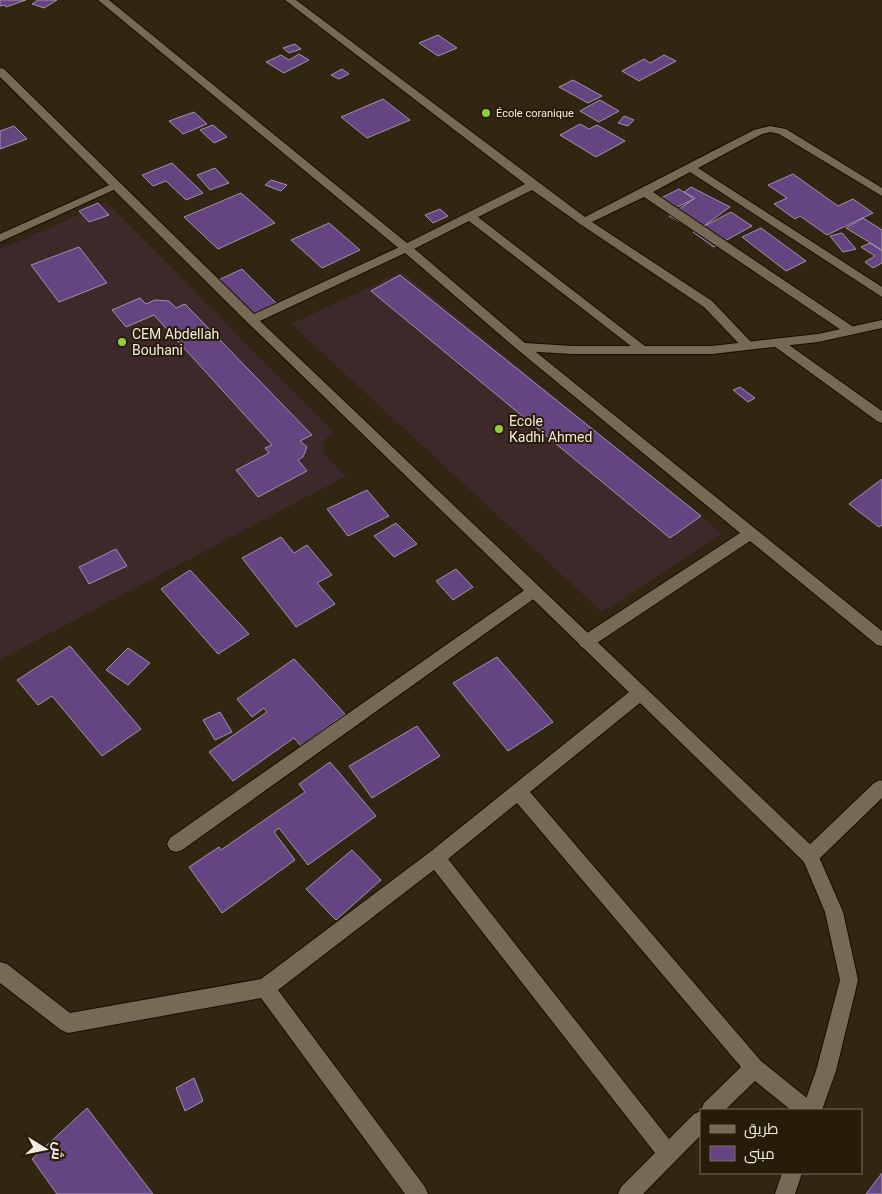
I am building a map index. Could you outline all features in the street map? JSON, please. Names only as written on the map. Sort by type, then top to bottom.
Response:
[{"type":"street","points":[[103,0],[406,248],[522,347],[882,640]]},
{"type":"street","points":[[290,0],[584,222],[708,304],[748,346]]},
{"type":"street","points":[[0,71],[252,320],[810,856],[834,912],[849,980],[826,1071],[812,1109]]},
{"type":"street","points":[[584,222],[758,132],[770,129],[782,131],[882,193]]},
{"type":"street","points":[[691,168],[882,293]]},
{"type":"street","points":[[252,320],[406,248],[533,184]]},
{"type":"street","points":[[0,238],[116,185]]},
{"type":"street","points":[[645,192],[851,331]]},
{"type":"street","points":[[470,216],[644,350]]},
{"type":"street","points":[[522,347],[572,350],[712,350],[818,338],[882,324]]},
{"type":"street","points":[[778,343],[882,418]]},
{"type":"street","points":[[586,642],[751,533]]},
{"type":"street","points":[[176,844],[534,591]]},
{"type":"street","points":[[0,971],[68,1023],[265,988],[436,858],[640,693]]},
{"type":"street","points":[[810,856],[880,788],[882,790]]},
{"type":"street","points":[[518,791],[754,1068],[805,1109]]},
{"type":"street","points":[[436,858],[668,1154]]},
{"type":"street","points":[[265,988],[418,1194]]},
{"type":"street","points":[[712,1109],[754,1068]]},
{"type":"street","points":[[628,1194],[700,1122]]},
{"type":"street","points":[[785,1194],[792,1174]]},
{"type":"shaded area","name":"CEM Abdellah Bouhani","points":[[106,202],[335,433],[326,438],[323,452],[346,476],[0,660],[0,250]]},
{"type":"shaded area","name":"Ecole Kadhi Ahmed","points":[[402,272],[722,534],[602,612],[291,324]]},
{"type":"building","points":[[0,0],[26,0],[6,7],[4,5],[0,6]]},
{"type":"building","points":[[38,0],[57,0],[44,8],[32,4]]},
{"type":"building","points":[[438,35],[457,48],[438,56],[419,43]]},
{"type":"building","points":[[295,44],[301,49],[289,53],[283,48]]},
{"type":"building","points":[[299,54],[309,60],[284,73],[266,62],[281,55],[289,60]]},
{"type":"building","points":[[664,55],[676,61],[639,81],[622,71],[644,59],[650,63]]},
{"type":"building","points":[[342,69],[349,74],[339,79],[331,75]]},
{"type":"building","points":[[573,80],[602,96],[588,103],[559,87]]},
{"type":"building","points":[[383,99],[410,120],[367,138],[341,117]]},
{"type":"building","points":[[600,100],[619,111],[599,122],[580,111]]},
{"type":"building","points":[[194,112],[207,124],[183,134],[169,121]]},
{"type":"building","points":[[624,116],[634,120],[628,126],[618,123]]},
{"type":"building","points":[[580,124],[589,129],[597,125],[625,141],[596,157],[560,135]]},
{"type":"building","points":[[213,125],[227,137],[214,143],[200,130]]},
{"type":"building","points":[[14,126],[27,139],[0,149],[0,131]]},
{"type":"building","points":[[172,163],[203,193],[186,200],[166,181],[153,186],[142,175]]},
{"type":"building","points":[[215,168],[229,183],[210,190],[197,175]]},
{"type":"building","points":[[793,174],[838,206],[853,199],[873,213],[827,235],[800,216],[795,219],[774,204],[787,198],[768,185]]},
{"type":"building","points":[[271,180],[287,185],[281,191],[265,185]]},
{"type":"building","points":[[691,187],[730,207],[697,231],[669,216],[695,198],[684,192]]},
{"type":"building","points":[[679,189],[694,199],[667,212],[653,202]]},
{"type":"building","points":[[241,193],[275,223],[218,249],[184,217]]},
{"type":"building","points":[[98,203],[109,215],[89,222],[79,211]]},
{"type":"building","points":[[440,209],[448,216],[433,223],[425,215]]},
{"type":"building","points":[[731,212],[752,226],[714,247],[693,232]]},
{"type":"building","points":[[863,218],[882,230],[882,250],[846,228]]},
{"type":"building","points":[[329,223],[360,250],[322,268],[291,240]]},
{"type":"building","points":[[761,228],[806,261],[786,271],[742,237]]},
{"type":"building","points":[[842,233],[856,249],[843,252],[830,236]]},
{"type":"building","points":[[870,243],[882,251],[882,263],[873,268],[865,262],[875,256],[861,247]]},
{"type":"building","points":[[79,247],[107,283],[59,302],[31,265]]},
{"type":"building","points":[[242,269],[279,306],[248,321],[212,283]]},
{"type":"building","points":[[400,275],[701,516],[670,538],[371,291]]},
{"type":"building","points":[[140,298],[146,304],[155,300],[169,301],[176,308],[185,304],[312,435],[300,441],[307,447],[303,457],[298,460],[307,471],[258,497],[236,470],[269,453],[265,448],[272,445],[154,315],[126,327],[112,310]]},
{"type":"building","points":[[740,387],[755,398],[748,402],[733,390]]},
{"type":"building","points":[[882,479],[882,525],[879,527],[849,504]]},
{"type":"building","points":[[367,490],[389,516],[348,536],[327,509]]},
{"type":"building","points":[[396,523],[417,544],[394,557],[374,536]]},
{"type":"building","points":[[281,537],[294,553],[307,545],[332,575],[317,583],[335,604],[296,627],[242,558]]},
{"type":"building","points":[[116,549],[127,566],[89,584],[79,567]]},
{"type":"building","points":[[456,569],[473,587],[453,600],[436,581]]},
{"type":"building","points":[[190,570],[249,634],[218,654],[161,589]]},
{"type":"building","points":[[70,646],[141,729],[102,756],[52,696],[38,705],[17,680]]},
{"type":"building","points":[[128,648],[150,663],[128,685],[106,670]]},
{"type":"building","points":[[497,657],[553,722],[508,751],[453,683]]},
{"type":"building","points":[[294,659],[345,714],[301,746],[294,738],[233,781],[209,752],[267,712],[264,708],[252,717],[237,699]]},
{"type":"building","points":[[220,712],[232,732],[215,740],[203,720]]},
{"type":"building","points":[[417,726],[440,756],[372,798],[349,766]]},
{"type":"building","points":[[330,762],[376,816],[308,865],[279,828],[274,832],[295,860],[222,913],[189,867],[219,847],[221,850],[305,792],[299,784]]},
{"type":"building","points":[[352,850],[381,880],[336,920],[306,889]]},
{"type":"building","points":[[194,1078],[203,1101],[185,1111],[176,1088]]},
{"type":"building","points":[[87,1108],[153,1194],[57,1194],[32,1159]]},
{"type":"building","points":[[882,1173],[882,1194],[866,1194]]},
{"type":"place","name":"École coranique","points":[[486,113]]},
{"type":"place","name":"CEM Abdellah Bouhani","points":[[122,342]]},
{"type":"place","name":"Ecole Kadhi Ahmed","points":[[499,429]]}]
